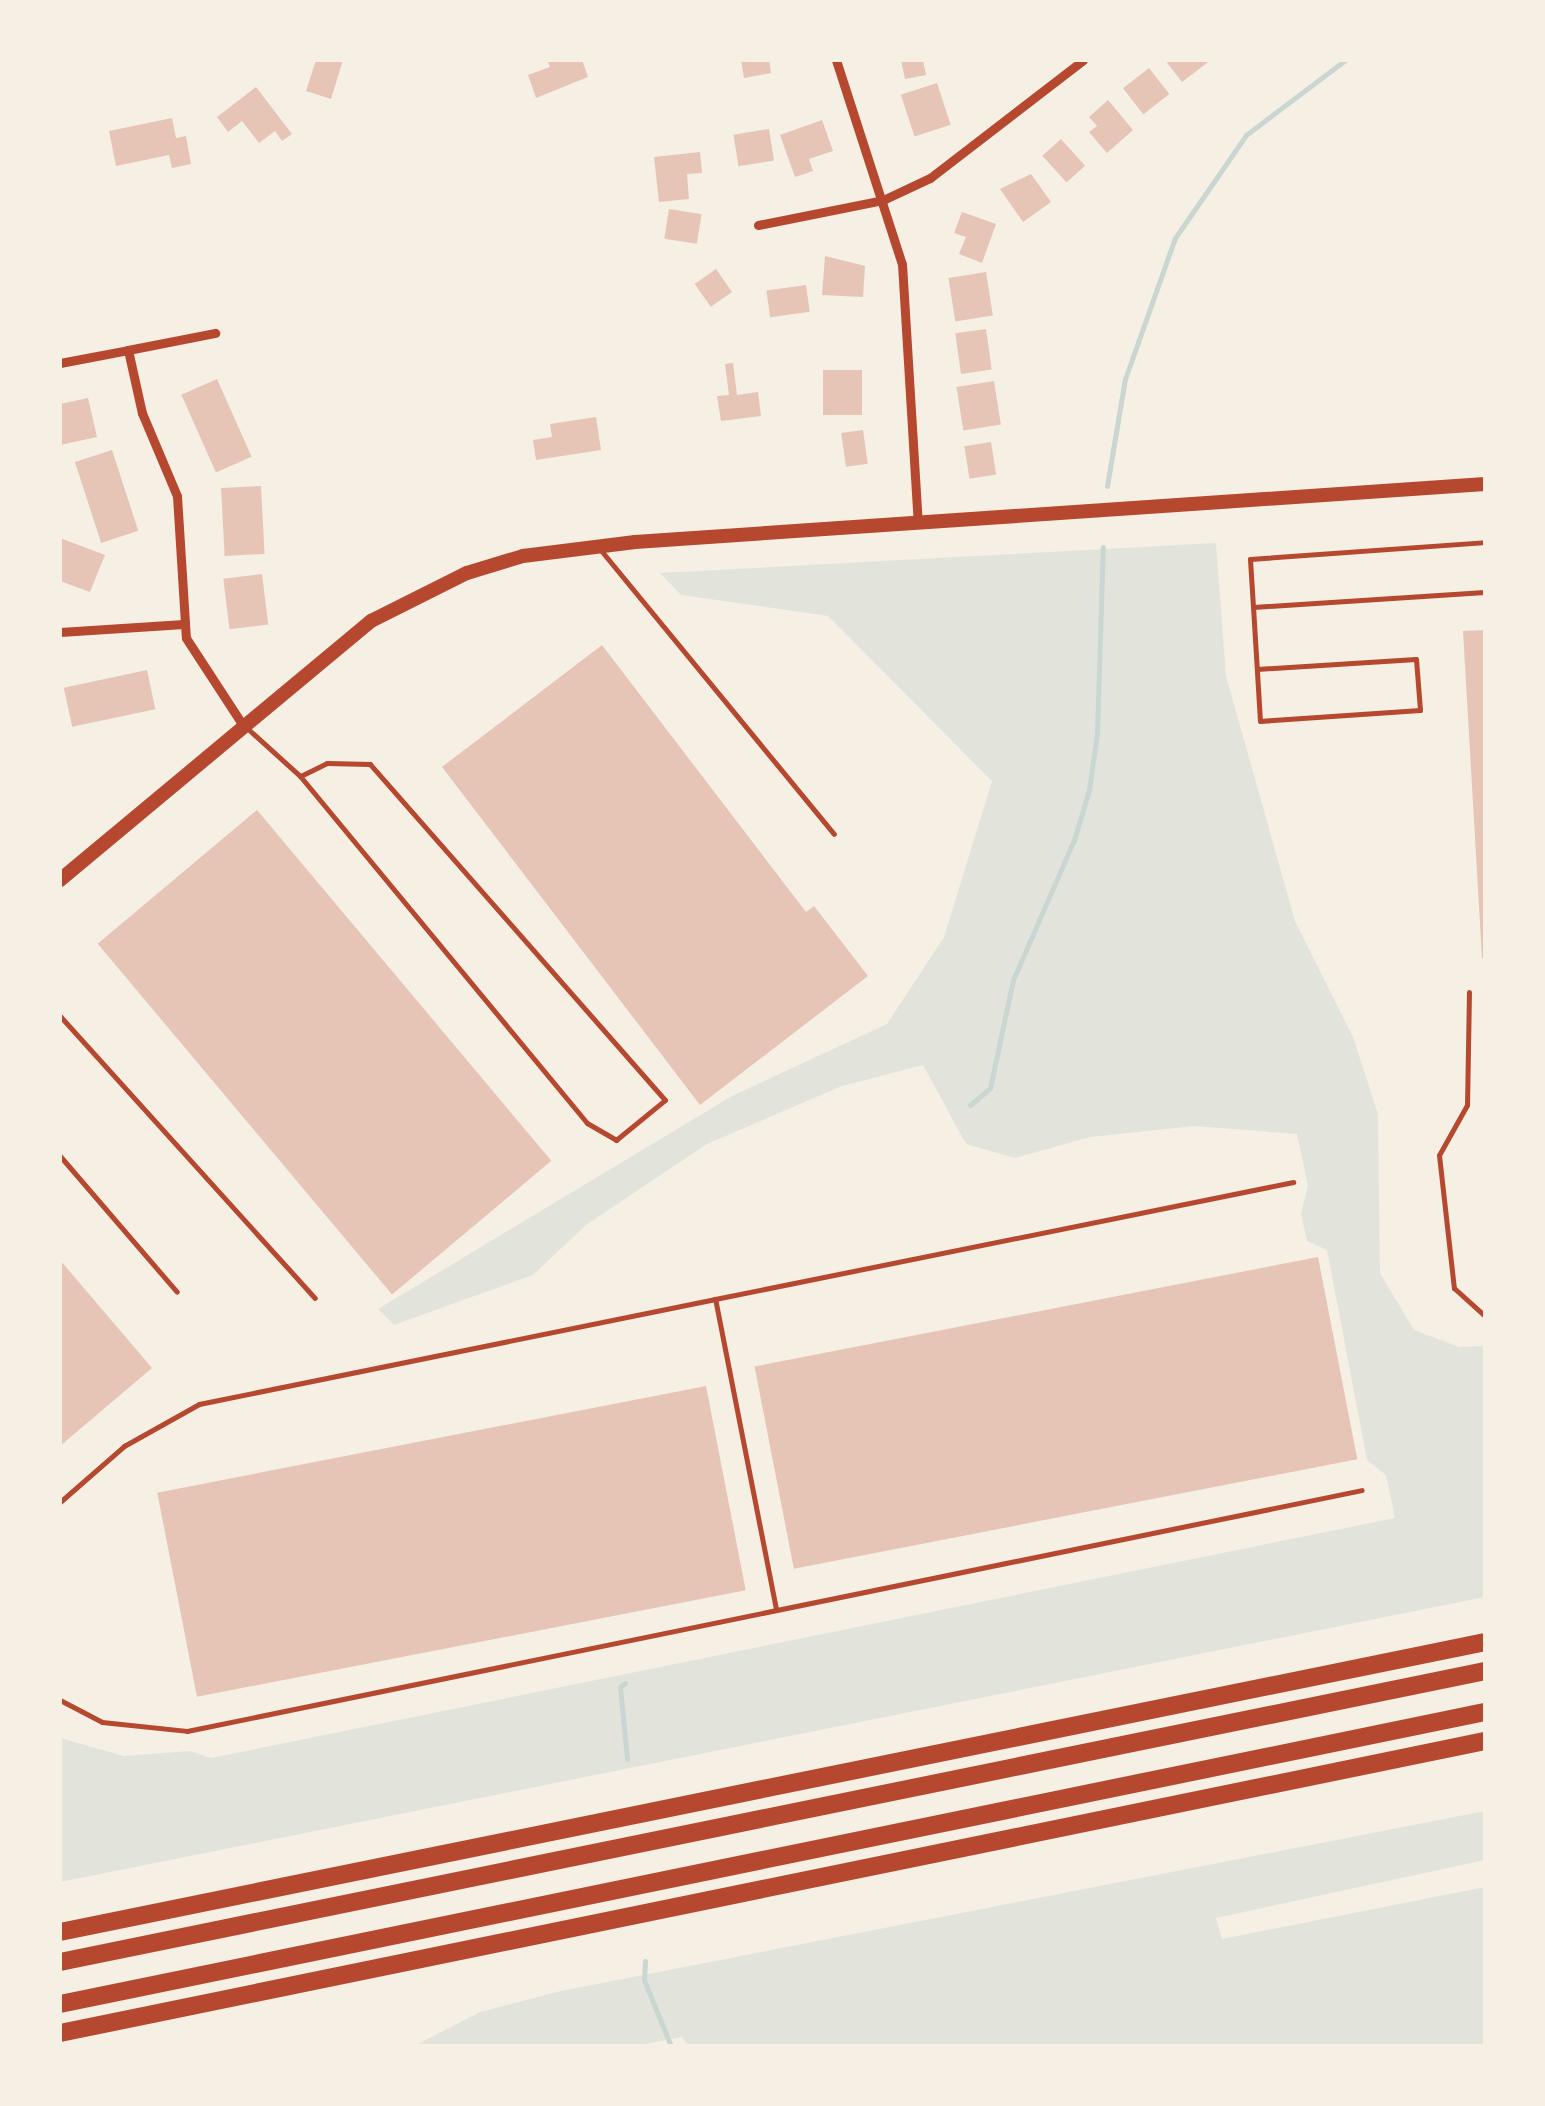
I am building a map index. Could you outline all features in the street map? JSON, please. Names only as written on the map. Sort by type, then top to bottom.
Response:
[{"type":"highway","points":[[60,1932],[1485,1642]]},
{"type":"highway","points":[[60,1962],[1485,1671]]},
{"type":"highway","points":[[60,2004],[1485,1712]]},
{"type":"highway","points":[[60,2033],[1485,1742]]},
{"type":"main road","points":[[60,880],[331,651],[411,597],[523,556],[598,546],[1485,484]]},
{"type":"street","points":[[836,60],[902,264],[918,524]]},
{"type":"street","points":[[758,225],[883,200],[968,154],[1083,60]]},
{"type":"street","points":[[60,363],[216,334]]},
{"type":"street","points":[[128,350],[142,413],[177,496],[184,624],[198,664],[242,724]]},
{"type":"street","points":[[60,632],[184,624]]},
{"type":"lane","points":[[1257,669],[1416,659],[1420,710],[1260,721],[1250,559],[1485,542]]},
{"type":"lane","points":[[598,546],[834,834]]},
{"type":"lane","points":[[1253,607],[1485,592]]},
{"type":"lane","points":[[242,724],[300,776],[587,1124],[616,1140],[665,1100],[370,764],[327,763],[300,776]]},
{"type":"lane","points":[[1469,992],[1467,1105],[1439,1154],[1454,1288],[1485,1316]]},
{"type":"lane","points":[[60,1016],[315,1298]]},
{"type":"lane","points":[[60,1156],[177,1292]]},
{"type":"lane","points":[[60,1502],[124,1446],[199,1404],[1293,1182]]},
{"type":"lane","points":[[715,1299],[776,1609]]},
{"type":"lane","points":[[60,1700],[102,1722],[186,1731],[725,1625],[776,1609],[1362,1490]]},
{"type":"shaded area","points":[[1216,543],[1226,676],[1295,921],[1353,1037],[1378,1114],[1380,1273],[1414,1330],[1459,1347],[1485,1346],[1485,1597],[60,1882],[60,1738],[124,1756],[190,1751],[211,1758],[1395,1518],[1386,1475],[1367,1460],[1327,1250],[1307,1241],[1301,1214],[1308,1186],[1297,1134],[1194,1126],[1090,1137],[1015,1158],[966,1144],[923,1065],[842,1086],[707,1144],[586,1225],[533,1275],[394,1325],[378,1309],[732,1096],[887,1024],[944,937],[992,781],[828,616],[681,595],[660,573]]},
{"type":"shaded area","points":[[1485,1811],[1485,1860],[1216,1918],[1222,1939],[1485,1887],[1485,2046],[689,2046],[682,2037],[634,2046],[414,2046],[480,2012],[561,1991]]},
{"type":"building","points":[[316,60],[343,60],[331,99],[306,91]]},
{"type":"building","points":[[547,60],[582,60],[588,77],[536,98],[528,75],[550,67]]},
{"type":"building","points":[[741,60],[769,60],[771,73],[744,78]]},
{"type":"building","points":[[901,60],[923,60],[926,75],[905,79]]},
{"type":"building","points":[[1165,60],[1211,60],[1182,82]]},
{"type":"building","points":[[1149,68],[1169,94],[1143,114],[1123,88]]},
{"type":"building","points":[[937,83],[951,125],[914,137],[901,95]]},
{"type":"building","points":[[256,87],[292,134],[282,141],[275,131],[259,143],[242,121],[228,132],[217,117]]},
{"type":"building","points":[[1108,100],[1133,130],[1107,153],[1089,132],[1097,126],[1089,117]]},
{"type":"building","points":[[172,118],[176,138],[186,136],[191,164],[172,168],[169,155],[116,166],[109,131]]},
{"type":"building","points":[[822,120],[833,151],[809,159],[813,171],[795,177],[780,135]]},
{"type":"building","points":[[769,129],[774,161],[738,166],[733,135]]},
{"type":"building","points":[[1061,139],[1085,166],[1067,182],[1042,156]]},
{"type":"building","points":[[700,152],[702,173],[687,174],[689,199],[659,202],[654,157]]},
{"type":"building","points":[[1031,174],[1051,202],[1023,222],[1000,189]]},
{"type":"building","points":[[669,209],[702,214],[697,244],[664,239]]},
{"type":"building","points":[[962,212],[996,224],[982,263],[959,254],[966,237],[954,233]]},
{"type":"building","points":[[825,256],[865,266],[863,297],[822,295]]},
{"type":"building","points":[[716,269],[732,292],[711,307],[695,284]]},
{"type":"building","points":[[986,272],[993,315],[955,321],[948,278]]},
{"type":"building","points":[[806,285],[810,312],[770,317],[766,291]]},
{"type":"building","points":[[986,329],[992,370],[961,374],[955,333]]},
{"type":"building","points":[[733,363],[737,395],[758,392],[761,416],[721,421],[717,396],[729,395],[725,364]]},
{"type":"building","points":[[823,370],[862,370],[862,415],[823,415]]},
{"type":"building","points":[[217,379],[252,457],[216,473],[181,395]]},
{"type":"building","points":[[994,381],[1001,424],[963,430],[956,387]]},
{"type":"building","points":[[88,398],[97,437],[60,445],[60,404]]},
{"type":"building","points":[[596,417],[601,450],[536,460],[533,440],[552,437],[550,424]]},
{"type":"building","points":[[863,430],[868,464],[846,467],[841,433]]},
{"type":"building","points":[[991,442],[996,475],[969,479],[964,446]]},
{"type":"building","points":[[112,450],[138,531],[101,543],[75,462]]},
{"type":"building","points":[[261,486],[265,554],[225,556],[221,488]]},
{"type":"building","points":[[60,538],[105,555],[90,592],[60,581]]},
{"type":"building","points":[[262,574],[268,625],[230,629],[223,579]]},
{"type":"building","points":[[1485,630],[1485,958],[1482,958],[1463,631]]},
{"type":"building","points":[[602,645],[806,912],[814,906],[868,976],[700,1105],[442,767]]},
{"type":"building","points":[[147,670],[155,709],[72,727],[64,688]]},
{"type":"building","points":[[257,810],[551,1161],[392,1295],[98,944]]},
{"type":"building","points":[[1318,1257],[1357,1459],[794,1569],[755,1367]]},
{"type":"building","points":[[60,1260],[152,1368],[60,1446]]},
{"type":"building","points":[[706,1386],[746,1590],[197,1697],[157,1493]]},
{"type":"waterway","points":[[1107,486],[1125,379],[1175,238],[1246,135],[1345,60]]},
{"type":"waterway","points":[[970,1105],[990,1088],[1013,980],[1074,840],[1089,790],[1097,733],[1103,547]]},
{"type":"waterway","points":[[625,1683],[620,1687],[627,1759]]},
{"type":"waterway","points":[[645,1961],[644,1980],[671,2046]]}]
